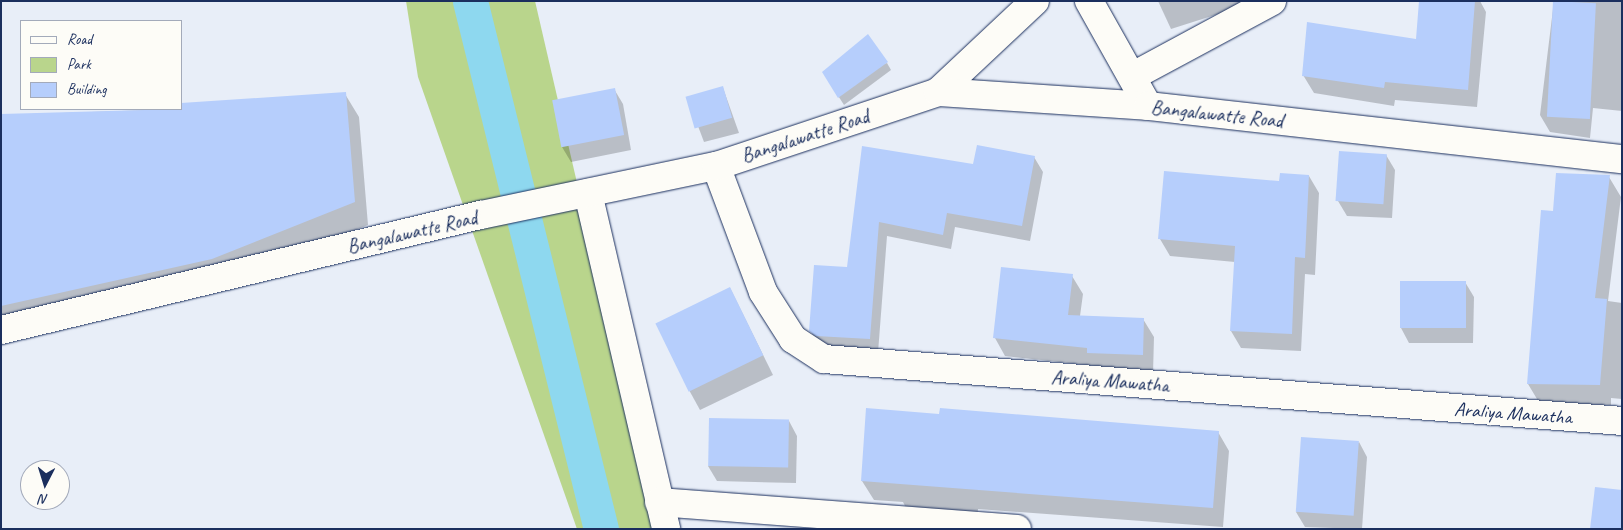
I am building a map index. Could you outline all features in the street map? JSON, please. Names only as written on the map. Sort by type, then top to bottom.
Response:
[{"type":"street","points":[[938,92],[1035,1]]},
{"type":"street","points":[[1089,1],[1134,76],[1148,106]]},
{"type":"street","points":[[1134,76],[1272,1]]},
{"type":"street","name":"Bangalawatte Road","points":[[1,330],[481,215],[537,206],[588,193],[716,166],[938,92],[1148,106],[1622,159]]},
{"type":"street","name":"Araliya Mawatha","points":[[716,166],[763,292],[793,339],[824,359],[1622,422]]},
{"type":"street","points":[[588,193],[666,529]]},
{"type":"street","points":[[659,502],[1017,529]]},
{"type":"green space","points":[[406,1],[535,1],[657,529],[577,529],[418,77]]},
{"type":"building","points":[[1419,1],[1475,1],[1468,90],[1385,82],[1384,88],[1302,76],[1307,22],[1416,39]]},
{"type":"building","points":[[1553,1],[1596,3],[1590,119],[1547,117]]},
{"type":"building","points":[[868,34],[888,62],[838,98],[822,72]]},
{"type":"building","points":[[723,86],[732,118],[695,128],[686,97]]},
{"type":"building","points":[[615,88],[624,135],[561,147],[552,100]]},
{"type":"building","points":[[346,92],[355,202],[212,259],[1,306],[1,114],[182,110],[182,103]]},
{"type":"building","points":[[977,145],[1035,156],[1022,226],[947,213],[943,235],[879,222],[870,339],[816,336],[809,331],[814,265],[847,267],[862,146],[973,164]]},
{"type":"building","points":[[1339,151],[1387,154],[1383,204],[1336,201]]},
{"type":"building","points":[[1164,171],[1279,181],[1280,173],[1309,175],[1305,258],[1295,257],[1292,334],[1230,331],[1235,246],[1158,239]]},
{"type":"building","points":[[1556,173],[1610,175],[1595,298],[1607,299],[1600,385],[1527,384],[1541,210],[1553,211]]},
{"type":"building","points":[[1001,267],[1073,274],[1068,315],[1144,318],[1143,355],[1087,353],[1087,348],[993,338]]},
{"type":"building","points":[[1400,281],[1466,281],[1466,328],[1400,328]]},
{"type":"building","points":[[730,287],[763,355],[689,392],[655,323]]},
{"type":"building","points":[[866,408],[939,414],[940,408],[1219,431],[1213,508],[861,481]]},
{"type":"building","points":[[709,418],[789,419],[788,467],[708,466]]},
{"type":"building","points":[[1301,437],[1359,441],[1354,516],[1296,512]]},
{"type":"building","points":[[1595,487],[1622,490],[1622,529],[1590,529]]},
{"type":"waterway","points":[[470,1],[601,529]]}]
